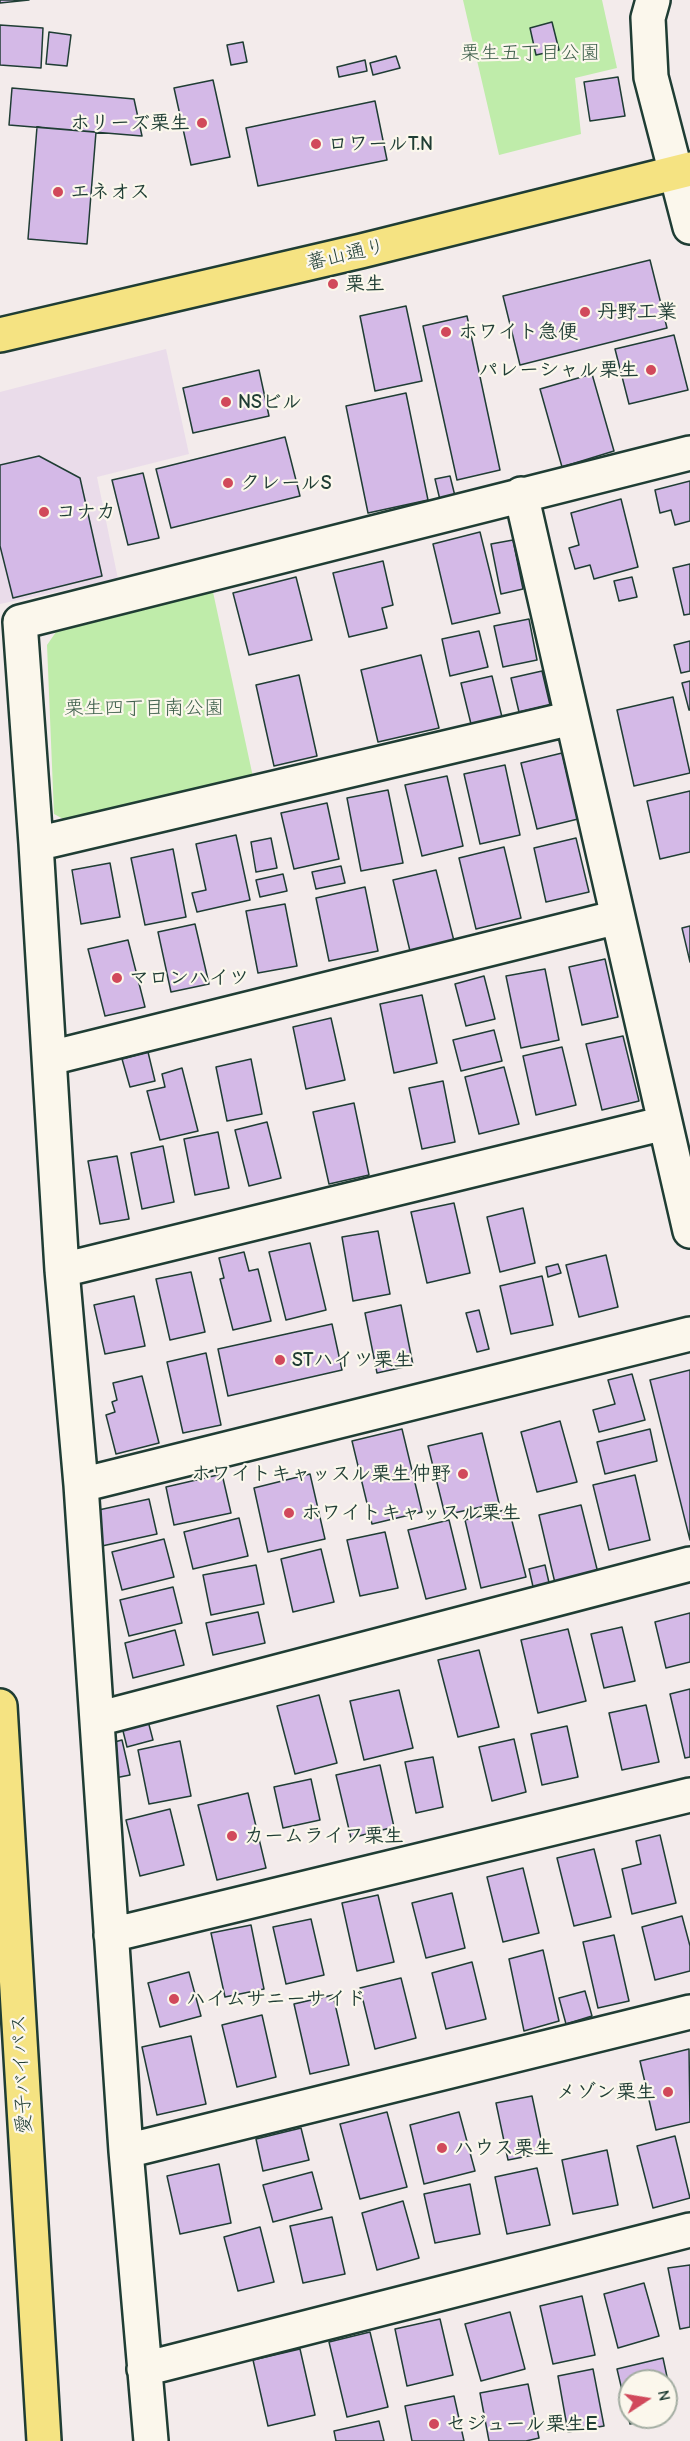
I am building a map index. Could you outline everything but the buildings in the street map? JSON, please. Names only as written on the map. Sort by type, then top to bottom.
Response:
[{"type":"main road","name":"蕃山通り","points":[[0,335],[361,251],[684,171]]},
{"type":"main road","name":"愛子バイパス","points":[[0,1706],[44,2441]]},
{"type":"street","points":[[653,0],[648,18],[651,77],[684,171],[690,226]]},
{"type":"street","points":[[151,2441],[126,2151],[81,1485],[62,1270],[20,622],[690,453]]},
{"type":"street","points":[[521,494],[690,1232]]},
{"type":"street","points":[[36,844],[572,718]]},
{"type":"street","points":[[50,1058],[618,917]]},
{"type":"street","points":[[62,1270],[665,1123]]},
{"type":"street","points":[[81,1485],[690,1334]]},
{"type":"street","points":[[97,1719],[690,1564]]},
{"type":"street","points":[[111,1935],[690,1795]]},
{"type":"street","points":[[126,2151],[690,2012]]},
{"type":"street","points":[[144,2369],[690,2230]]},
{"type":"shaded area","points":[[166,349],[189,454],[97,477],[118,579],[0,604],[0,392]]},
{"type":"green space","name":"栗生五丁目公園","points":[[463,0],[602,0],[617,68],[575,78],[581,134],[499,155]]},
{"type":"green space","name":"栗生四丁目南公園","points":[[213,592],[253,777],[69,822],[54,814],[47,645],[56,632]]},
{"type":"place","name":"ホリーズ栗生","points":[[202,123]]},
{"type":"place","name":"ロワールT.N","points":[[316,144]]},
{"type":"place","name":"エネオス","points":[[58,192]]},
{"type":"place","name":"栗生","points":[[333,284]]},
{"type":"place","name":"丹野工業","points":[[585,312]]},
{"type":"place","name":"ホワイト急便","points":[[446,332]]},
{"type":"place","name":"パレーシャル栗生","points":[[651,370]]},
{"type":"place","name":"NSビル","points":[[226,402]]},
{"type":"place","name":"クレールS","points":[[228,483]]},
{"type":"place","name":"コナカ","points":[[44,512]]},
{"type":"place","name":"マロンハイツ","points":[[117,978]]},
{"type":"place","name":"STハイツ栗生","points":[[280,1360]]},
{"type":"place","name":"ホワイトキャッスル栗生仲野","points":[[463,1474]]},
{"type":"place","name":"ホワイトキャッスル栗生","points":[[289,1513]]},
{"type":"place","name":"カームライフ栗生","points":[[232,1836]]},
{"type":"place","name":"ハイムサニーサイド","points":[[174,1999]]},
{"type":"place","name":"メゾン栗生","points":[[668,2092]]},
{"type":"place","name":"ハウス栗生","points":[[442,2148]]},
{"type":"place","name":"セジュール栗生E","points":[[434,2424]]}]
